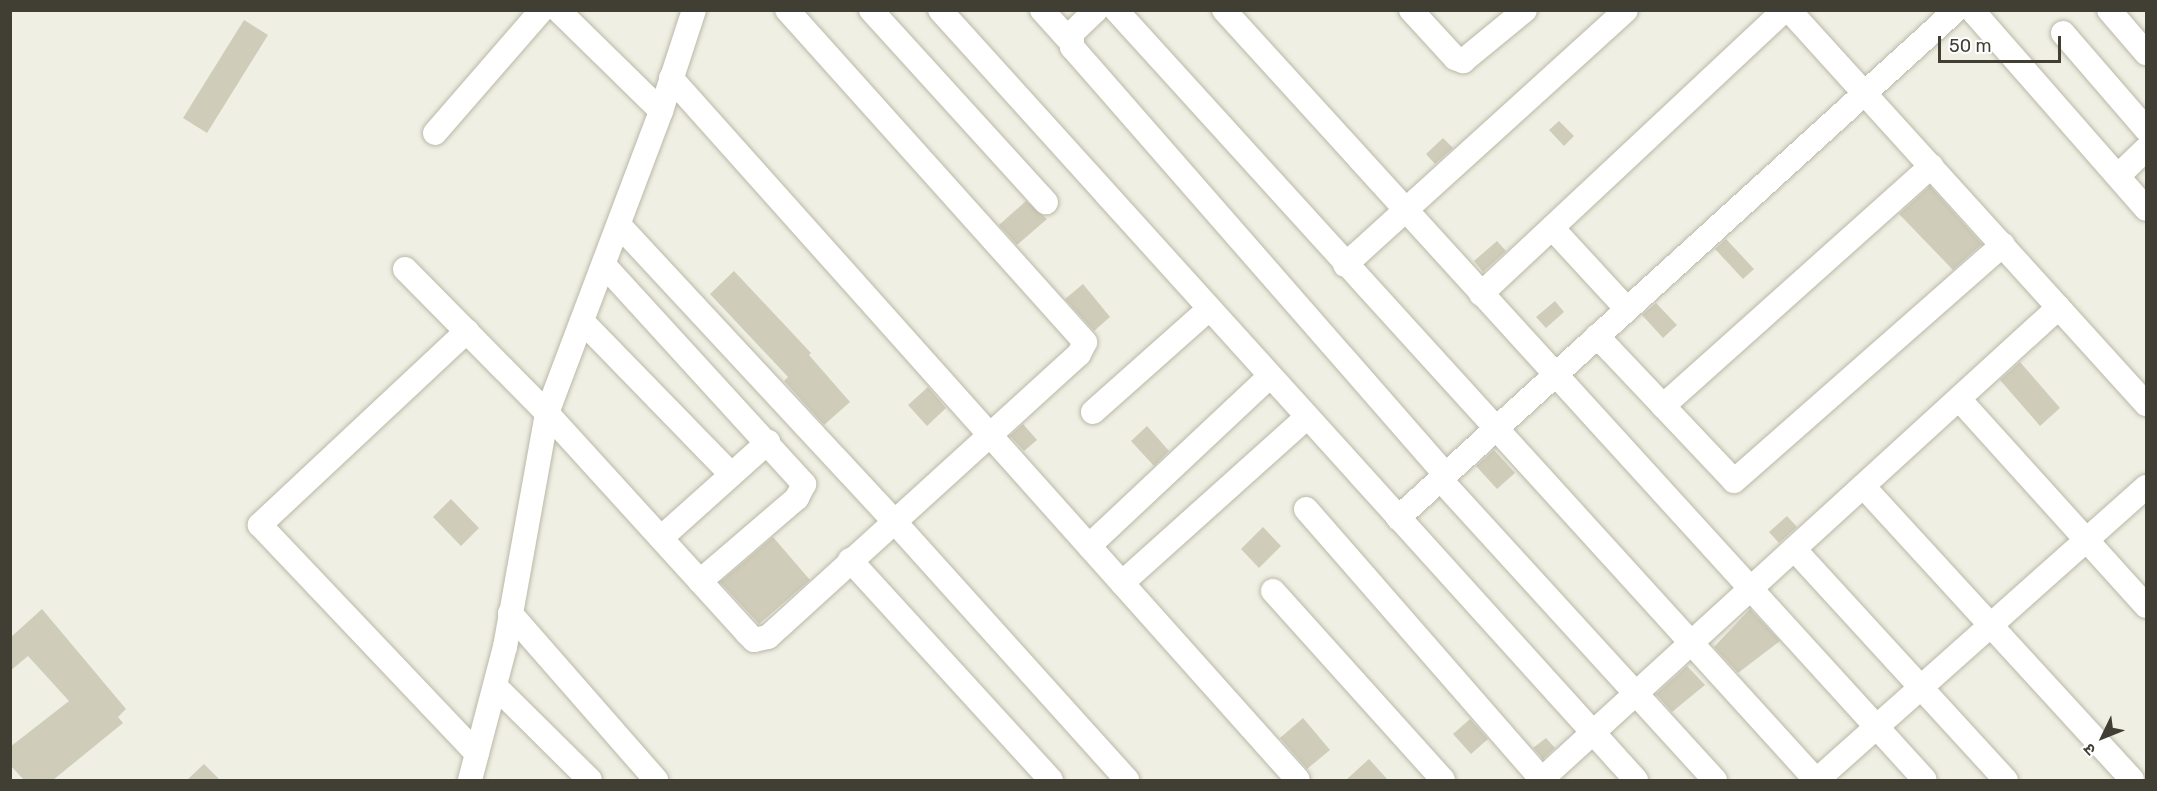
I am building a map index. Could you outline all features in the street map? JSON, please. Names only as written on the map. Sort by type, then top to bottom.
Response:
[{"type":"street","points":[[435,133],[542,10]]},
{"type":"street","points":[[558,10],[661,111]]},
{"type":"street","points":[[470,780],[496,687],[547,413],[661,111],[694,10]]},
{"type":"street","points":[[405,269],[547,413],[747,633],[762,640],[1079,354],[1085,342],[1082,334],[787,10]]},
{"type":"street","points":[[871,10],[1046,202]]},
{"type":"street","points":[[940,10],[1636,780]]},
{"type":"street","points":[[1042,10],[1443,476],[1715,780]]},
{"type":"street","points":[[1070,40],[1096,10]]},
{"type":"street","points":[[1116,10],[1345,265],[1496,426],[1816,780],[2146,487]]},
{"type":"street","points":[[1224,10],[1404,207],[1553,376],[1925,780]]},
{"type":"street","points":[[1411,10],[1459,61],[1470,59],[1525,10]]},
{"type":"street","points":[[1345,265],[1404,207],[1626,10]]},
{"type":"street","points":[[1481,294],[1554,230],[1784,10]]},
{"type":"street","points":[[1789,10],[2146,404]]},
{"type":"street","points":[[1398,518],[1496,426],[1956,10]]},
{"type":"street","points":[[1972,10],[2146,209]]},
{"type":"street","points":[[2109,10],[2146,53]]},
{"type":"street","points":[[2063,33],[2146,129]]},
{"type":"street","points":[[671,78],[1298,780]]},
{"type":"street","points":[[2118,176],[2146,149]]},
{"type":"street","points":[[1663,406],[1931,166]]},
{"type":"street","points":[[619,225],[893,520],[1127,780]]},
{"type":"street","points":[[1554,230],[1627,309]]},
{"type":"street","points":[[1597,336],[1729,478],[1739,480],[2003,245]]},
{"type":"street","points":[[604,265],[800,477],[803,490],[700,581]]},
{"type":"street","points":[[1306,509],[1542,780],[2059,307]]},
{"type":"street","points":[[1094,412],[1209,309]]},
{"type":"street","points":[[582,321],[732,474]]},
{"type":"street","points":[[467,331],[260,525],[477,754]]},
{"type":"street","points":[[1089,546],[1270,376]]},
{"type":"street","points":[[1959,399],[2146,606]]},
{"type":"street","points":[[1122,583],[1307,417]]},
{"type":"street","points":[[661,538],[768,442]]},
{"type":"street","points":[[1863,486],[2132,780]]},
{"type":"street","points":[[1794,549],[2006,780]]},
{"type":"street","points":[[850,560],[1051,780]]},
{"type":"street","points":[[1273,591],[1443,780]]},
{"type":"street","points":[[510,613],[656,780]]},
{"type":"street","points":[[496,687],[590,780]]},
{"type":"building","points":[[244,20],[268,35],[207,133],[183,118]]},
{"type":"building","points":[[1559,121],[1574,136],[1564,146],[1549,130]]},
{"type":"building","points":[[1443,138],[1453,148],[1435,164],[1426,154]]},
{"type":"building","points":[[1930,186],[1982,244],[1953,270],[1899,214]]},
{"type":"building","points":[[1026,201],[1047,219],[1017,245],[999,225]]},
{"type":"building","points":[[1726,239],[1754,269],[1743,279],[1715,249]]},
{"type":"building","points":[[1497,241],[1506,251],[1483,272],[1474,261]]},
{"type":"building","points":[[734,271],[811,353],[809,355],[850,402],[824,425],[784,381],[788,377],[710,294]]},
{"type":"building","points":[[1083,284],[1110,317],[1094,331],[1065,299]]},
{"type":"building","points":[[1555,301],[1564,312],[1546,328],[1536,317]]},
{"type":"building","points":[[1656,303],[1677,325],[1663,338],[1642,315]]},
{"type":"building","points":[[2020,362],[2060,408],[2040,426],[2000,380]]},
{"type":"building","points":[[928,387],[946,408],[927,426],[908,405]]},
{"type":"building","points":[[1023,424],[1037,440],[1024,451],[1010,436]]},
{"type":"building","points":[[1147,426],[1169,451],[1154,466],[1131,441]]},
{"type":"building","points":[[1494,450],[1515,473],[1497,489],[1476,466]]},
{"type":"building","points":[[451,499],[479,528],[461,546],[433,517]]},
{"type":"building","points":[[1787,516],[1797,527],[1779,543],[1769,532]]},
{"type":"building","points":[[1263,527],[1281,546],[1259,568],[1241,549]]},
{"type":"building","points":[[773,537],[810,580],[759,624],[720,582]]},
{"type":"building","points":[[42,609],[126,709],[118,717],[123,723],[53,780],[24,780],[10,765],[10,747],[69,701],[28,656],[10,671],[10,638]]},
{"type":"building","points":[[1750,609],[1780,641],[1738,673],[1714,647]]},
{"type":"building","points":[[1687,666],[1705,685],[1672,712],[1656,694]]},
{"type":"building","points":[[1303,718],[1330,750],[1307,769],[1280,738]]},
{"type":"building","points":[[1470,719],[1488,739],[1471,754],[1453,734]]},
{"type":"building","points":[[1546,738],[1555,748],[1543,759],[1533,748]]},
{"type":"building","points":[[1369,759],[1388,780],[1346,780]]},
{"type":"building","points":[[204,764],[220,780],[187,780]]}]
